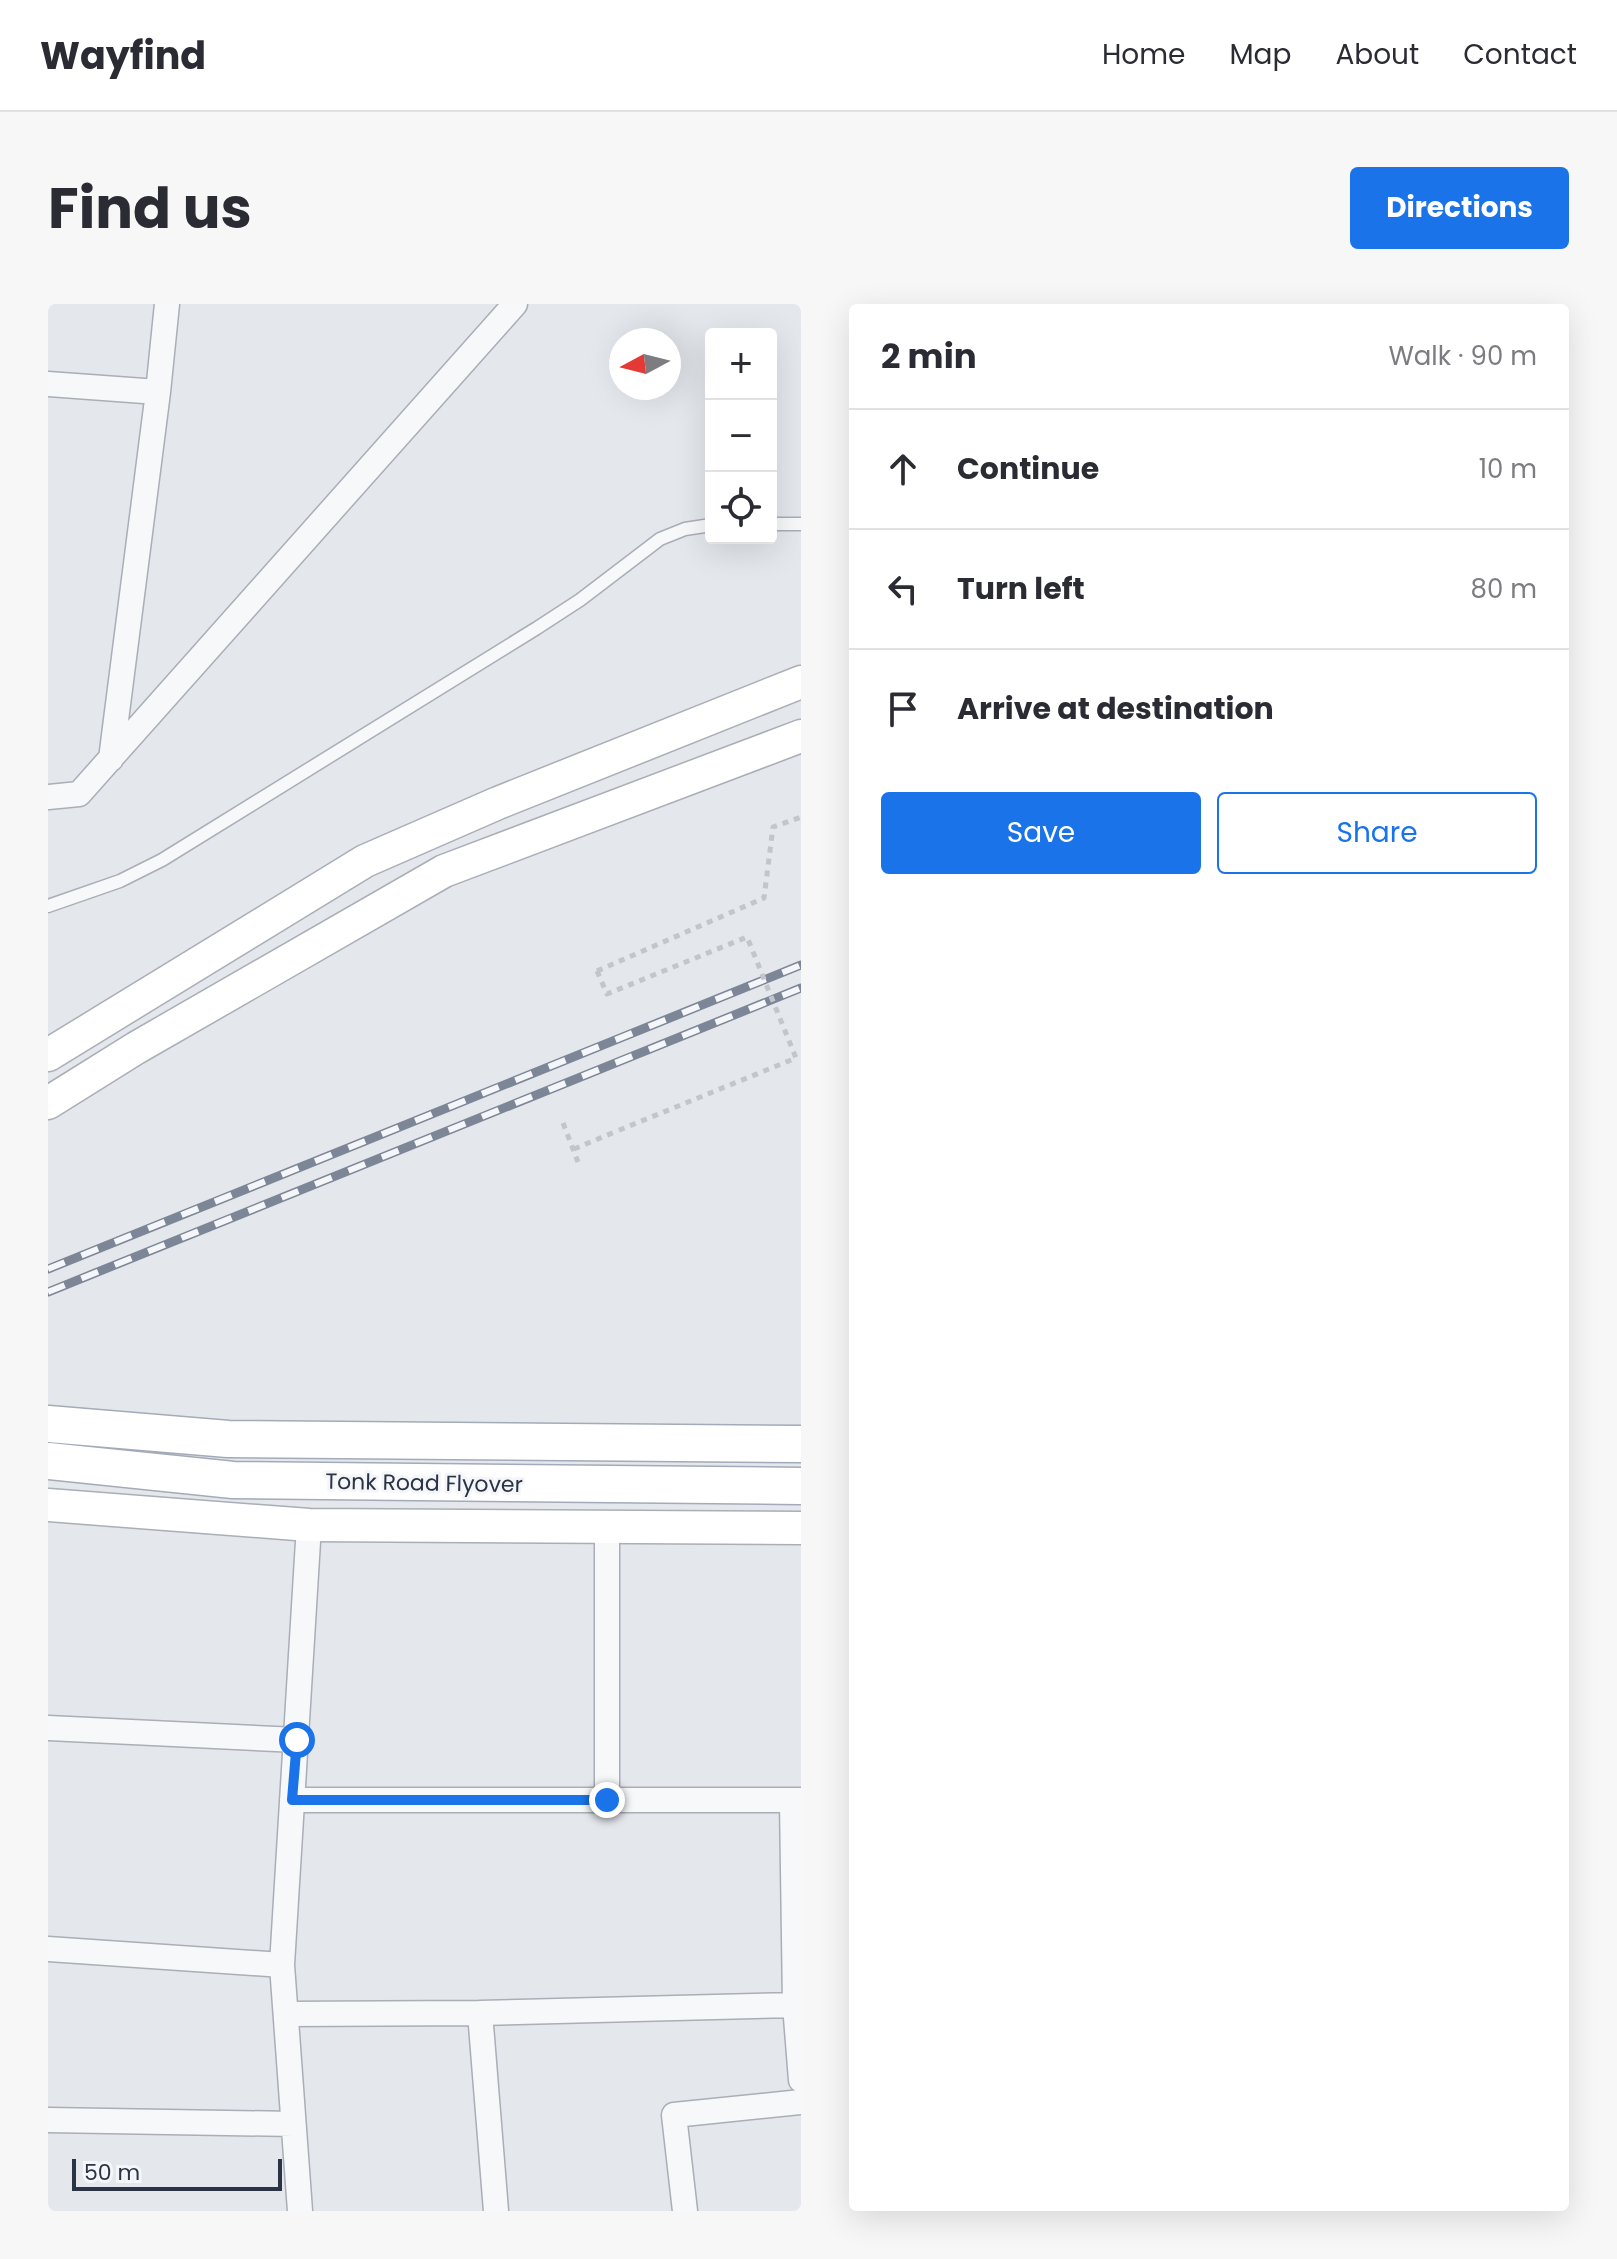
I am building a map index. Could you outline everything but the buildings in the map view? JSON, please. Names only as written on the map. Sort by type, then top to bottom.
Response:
[{"type":"main road","name":"Tonk Road Flyover","points":[[48,1424],[228,1439],[801,1444]]},
{"type":"main road","name":"Tonk Road Flyover","points":[[48,1461],[233,1480],[801,1486]]},
{"type":"street","points":[[111,759],[167,304]]},
{"type":"street","points":[[48,797],[79,794],[515,304]]},
{"type":"street","points":[[48,384],[158,392]]},
{"type":"street","points":[[48,1055],[365,861],[498,803],[801,682]]},
{"type":"street","points":[[48,1103],[136,1048],[444,871],[801,736]]},
{"type":"street","points":[[48,1505],[309,1525],[801,1528]]},
{"type":"street","points":[[300,2211],[282,1965],[309,1525]]},
{"type":"street","points":[[607,1527],[607,1800]]},
{"type":"street","points":[[48,1728],[297,1740]]},
{"type":"street","points":[[292,1800],[797,1800],[795,2005],[801,2080]]},
{"type":"street","points":[[48,1949],[282,1965]]},
{"type":"street","points":[[286,2014],[480,2013],[795,2005]]},
{"type":"street","points":[[480,2013],[496,2211]]},
{"type":"street","points":[[685,2211],[674,2115],[801,2102]]},
{"type":"street","points":[[48,2120],[293,2124]]},
{"type":"lane","points":[[777,524],[801,524]]},
{"type":"lane","points":[[48,906],[120,881],[162,860],[559,614],[660,539],[685,529],[705,526]]},
{"type":"path","points":[[574,1149],[796,1058],[747,937],[607,994],[597,971],[764,898],[773,827],[801,817]]},
{"type":"path","points":[[563,1123],[578,1162]]},
{"type":"railway","points":[[48,1269],[801,965]]},
{"type":"railway","points":[[48,1292],[801,988]]},
{"type":"route","points":[[297,1740],[292,1800],[607,1800]]}]
